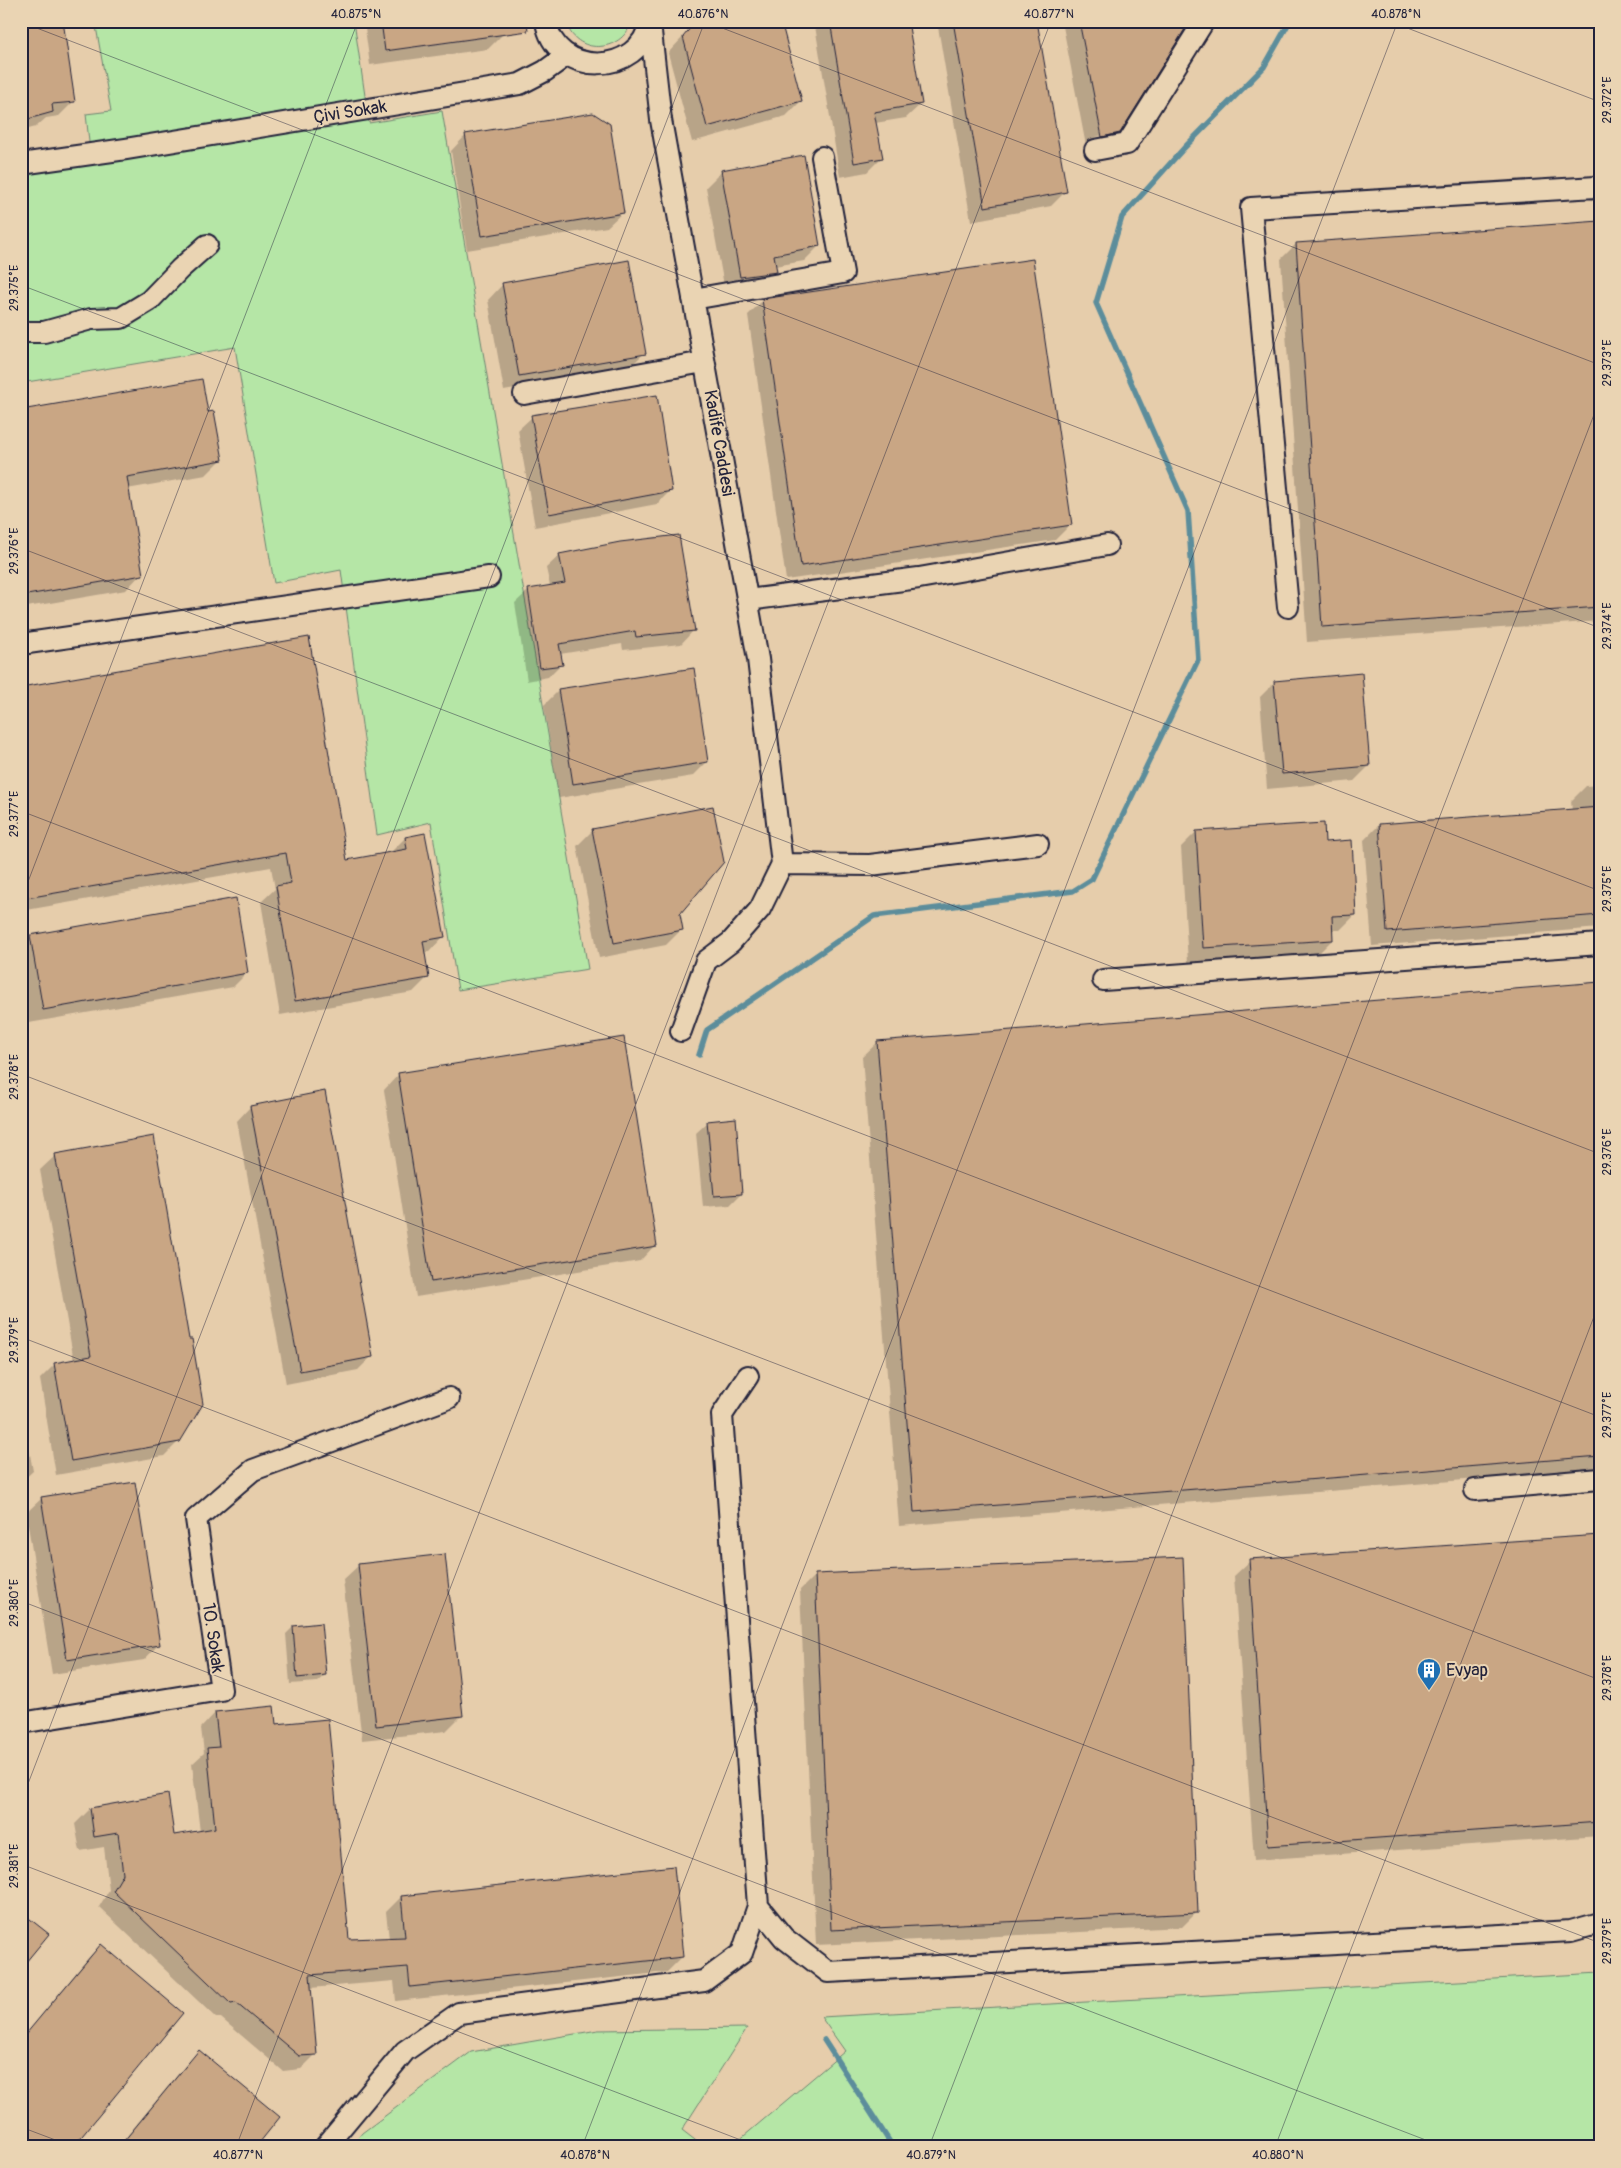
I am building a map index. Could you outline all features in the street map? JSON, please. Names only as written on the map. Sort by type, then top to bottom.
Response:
[{"type":"street","points":[[546,21],[554,43],[567,55],[583,63],[600,65],[617,62],[632,52],[644,39],[650,22]]},
{"type":"street","points":[[1095,150],[1126,144],[1204,21]]},
{"type":"street","name":"Kadife Caddesi","points":[[650,22],[661,120],[758,659],[782,864]]},
{"type":"street","name":"Çivi Sokak","points":[[21,164],[126,149],[520,84],[545,71],[567,55]]},
{"type":"street","points":[[693,299],[843,273],[822,157]]},
{"type":"street","points":[[1288,607],[1251,208],[1596,187],[1600,190]]},
{"type":"street","points":[[21,332],[44,332],[91,319],[121,318],[149,301],[207,245]]},
{"type":"street","points":[[524,394],[704,362]]},
{"type":"street","points":[[748,600],[918,578],[1107,544]]},
{"type":"street","points":[[21,644],[489,577]]},
{"type":"street","points":[[681,1031],[706,961],[731,942],[760,909],[782,864],[870,865],[1038,844]]},
{"type":"street","points":[[1103,980],[1600,944]]},
{"type":"street","points":[[325,2147],[405,2052],[459,2013],[704,1981],[742,1953],[758,1906],[722,1415],[748,1376]]},
{"type":"street","name":"10. Sokak","points":[[21,1723],[221,1690],[196,1519],[253,1470],[449,1398]]},
{"type":"street","points":[[1475,1490],[1600,1479]]},
{"type":"street","points":[[758,1906],[784,1938],[828,1972],[1571,1931],[1600,1923]]},
{"type":"green space","points":[[95,21],[354,21],[369,123],[442,111],[588,969],[458,990],[431,822],[377,835],[341,570],[274,583],[235,347],[21,383],[21,173],[91,160],[86,114],[111,111]]},
{"type":"green space","points":[[566,21],[632,21],[627,32],[619,40],[609,45],[598,46],[588,45],[578,40],[571,32]]},
{"type":"green space","points":[[1600,1973],[1600,2147],[731,2147],[845,2051],[821,2017]]},
{"type":"green space","points":[[747,2028],[682,2130],[704,2147],[351,2147],[362,2133],[471,2052],[598,2030]]},
{"type":"building","points":[[21,21],[63,21],[75,102],[52,104],[53,112],[21,121]]},
{"type":"building","points":[[381,21],[527,21],[528,31],[385,51]]},
{"type":"building","points":[[696,21],[781,21],[802,101],[707,127],[683,37]]},
{"type":"building","points":[[830,21],[908,21],[922,104],[874,112],[883,158],[854,163]]},
{"type":"building","points":[[953,21],[1037,21],[1067,192],[985,207]]},
{"type":"building","points":[[1079,21],[1190,21],[1120,133],[1102,137]]},
{"type":"building","points":[[593,113],[610,124],[624,213],[482,236],[465,134]]},
{"type":"building","points":[[804,155],[820,246],[774,255],[777,272],[740,277],[721,170]]},
{"type":"building","points":[[1600,221],[1600,607],[1322,627],[1296,243]]},
{"type":"building","points":[[1033,259],[1072,525],[801,566],[762,299]]},
{"type":"building","points":[[629,260],[646,354],[519,376],[502,283]]},
{"type":"building","points":[[202,379],[208,412],[214,411],[223,460],[127,477],[143,575],[21,596],[21,410]]},
{"type":"building","points":[[657,395],[672,491],[549,514],[531,415]]},
{"type":"building","points":[[679,535],[695,631],[636,637],[635,631],[559,644],[563,665],[540,668],[528,589],[565,583],[559,554],[620,542]]},
{"type":"building","points":[[309,637],[347,860],[407,849],[405,837],[425,833],[445,937],[423,941],[429,978],[295,1001],[276,886],[291,883],[286,853],[21,899],[21,687]]},
{"type":"building","points":[[694,668],[708,762],[573,784],[558,689]]},
{"type":"building","points":[[1362,673],[1370,766],[1282,774],[1274,681]]},
{"type":"building","points":[[713,806],[724,862],[680,914],[683,930],[614,943],[592,829]]},
{"type":"building","points":[[1600,807],[1600,915],[1387,932],[1379,824]]},
{"type":"building","points":[[1324,823],[1325,842],[1352,840],[1356,915],[1332,916],[1333,940],[1203,948],[1196,831]]},
{"type":"building","points":[[236,898],[248,973],[43,1010],[30,935]]},
{"type":"building","points":[[1600,982],[1600,1456],[914,1512],[877,1041]]},
{"type":"building","points":[[624,1037],[657,1246],[431,1282],[398,1073]]},
{"type":"building","points":[[325,1091],[373,1357],[300,1371],[250,1106]]},
{"type":"building","points":[[736,1118],[742,1194],[714,1196],[707,1121]]},
{"type":"building","points":[[154,1136],[189,1339],[192,1339],[203,1404],[180,1442],[71,1461],[54,1363],[91,1356],[55,1154]]},
{"type":"building","points":[[135,1482],[160,1645],[67,1660],[41,1497]]},
{"type":"building","name":"Evyap","points":[[1600,1535],[1600,1822],[1268,1846],[1249,1559]]},
{"type":"building","points":[[445,1554],[463,1716],[376,1726],[358,1564]]},
{"type":"building","points":[[1183,1557],[1198,1913],[831,1930],[815,1574]]},
{"type":"building","points":[[321,1623],[326,1675],[297,1678],[293,1626]]},
{"type":"building","points":[[274,1706],[276,1724],[328,1719],[349,1939],[405,1937],[401,1896],[674,1866],[683,1957],[410,1987],[408,1967],[310,1975],[317,2055],[299,2056],[236,2003],[231,2004],[113,1891],[123,1874],[118,1833],[94,1837],[90,1808],[168,1794],[174,1835],[215,1828],[207,1748],[219,1747],[215,1712]]},
{"type":"building","points":[[21,1912],[49,1934],[21,1968]]},
{"type":"building","points":[[101,1944],[183,2013],[73,2147],[21,2147],[21,2040]]},
{"type":"building","points":[[199,2050],[280,2117],[256,2147],[119,2147]]},
{"type":"waterway","points":[[699,1055],[707,1030],[874,916],[1073,891],[1092,879],[1198,660],[1188,511],[1096,303],[1122,217],[1184,148],[1264,67],[1290,21]]},
{"type":"waterway","points":[[824,2040],[893,2147]]},
{"type":"place","name":"Evyap","points":[[1429,1691]]}]
